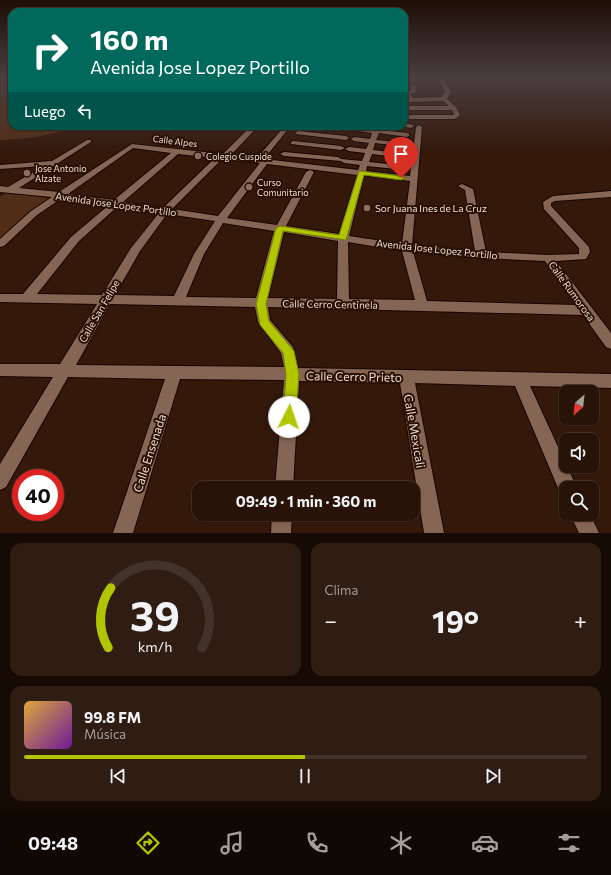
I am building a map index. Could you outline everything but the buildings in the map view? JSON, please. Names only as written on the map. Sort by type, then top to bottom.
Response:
[{"type":"street","points":[[441,102],[452,109]]},
{"type":"street","points":[[408,116],[452,117],[457,115],[446,102]]},
{"type":"street","points":[[408,108],[452,109]]},
{"type":"street","points":[[408,125],[415,126],[415,180],[407,248],[422,305]]},
{"type":"street","name":"Calle San Felipe","points":[[0,481],[134,250],[165,211],[251,130]]},
{"type":"street","points":[[178,302],[199,254],[221,219],[285,130]]},
{"type":"street","points":[[284,481],[292,374],[288,351],[264,322],[261,304],[280,228],[329,130]]},
{"type":"street","points":[[343,304],[343,238],[361,173],[377,130]]},
{"type":"street","points":[[382,130],[407,135]]},
{"type":"street","points":[[298,133],[346,138]]},
{"type":"street","points":[[354,139],[407,145]]},
{"type":"street","points":[[5,190],[89,141]]},
{"type":"street","points":[[293,143],[341,148]]},
{"type":"street","name":"Calle Alpes","points":[[61,195],[132,146],[262,161],[310,169],[361,173],[415,180]]},
{"type":"street","points":[[349,149],[407,156]]},
{"type":"street","points":[[26,298],[76,239],[176,152]]},
{"type":"street","points":[[284,154],[405,168]]},
{"type":"street","points":[[0,167],[53,163]]},
{"type":"street","points":[[462,186],[469,189],[480,255]]},
{"type":"street","name":"Avenida Jose Lopez Portillo","points":[[5,190],[61,195],[407,248],[480,255],[548,258],[582,256],[585,252],[584,247],[547,207],[547,202],[553,199],[611,194]]},
{"type":"street","points":[[0,244],[34,213],[61,195]]},
{"type":"street","name":"Calle Rumorosa","points":[[548,258],[611,343]]},
{"type":"street","name":"Calle Cerro Centinela","points":[[0,298],[261,304],[422,305],[587,310]]},
{"type":"street","name":"Calle Cerro Prieto","points":[[0,370],[519,378],[611,381]]},
{"type":"street","name":"Calle Ensenada","points":[[122,533],[175,372]]},
{"type":"street","name":"Calle Mexicali","points":[[406,377],[434,533]]},
{"type":"street","points":[[519,378],[565,481]]},
{"type":"street","points":[[281,533],[282,521]]},
{"type":"street","points":[[583,521],[589,533]]},
{"type":"shaded area","points":[[0,102],[8,102],[8,130],[64,130],[39,136],[0,140]]},
{"type":"shaded area","points":[[9,191],[51,199],[41,204],[0,240],[0,197]]},
{"type":"place","name":"Colegio Cuspide","points":[[198,156]]},
{"type":"place","name":"Jose Antonio Alzate","points":[[27,173]]},
{"type":"place","name":"Curso Comunitario","points":[[249,187]]},
{"type":"place","name":"Sor Juana Ines de La Cruz","points":[[367,208]]},
{"type":"route","points":[[289,417],[292,374],[288,351],[264,322],[261,304],[280,228],[343,238],[361,173],[401,178]]}]
